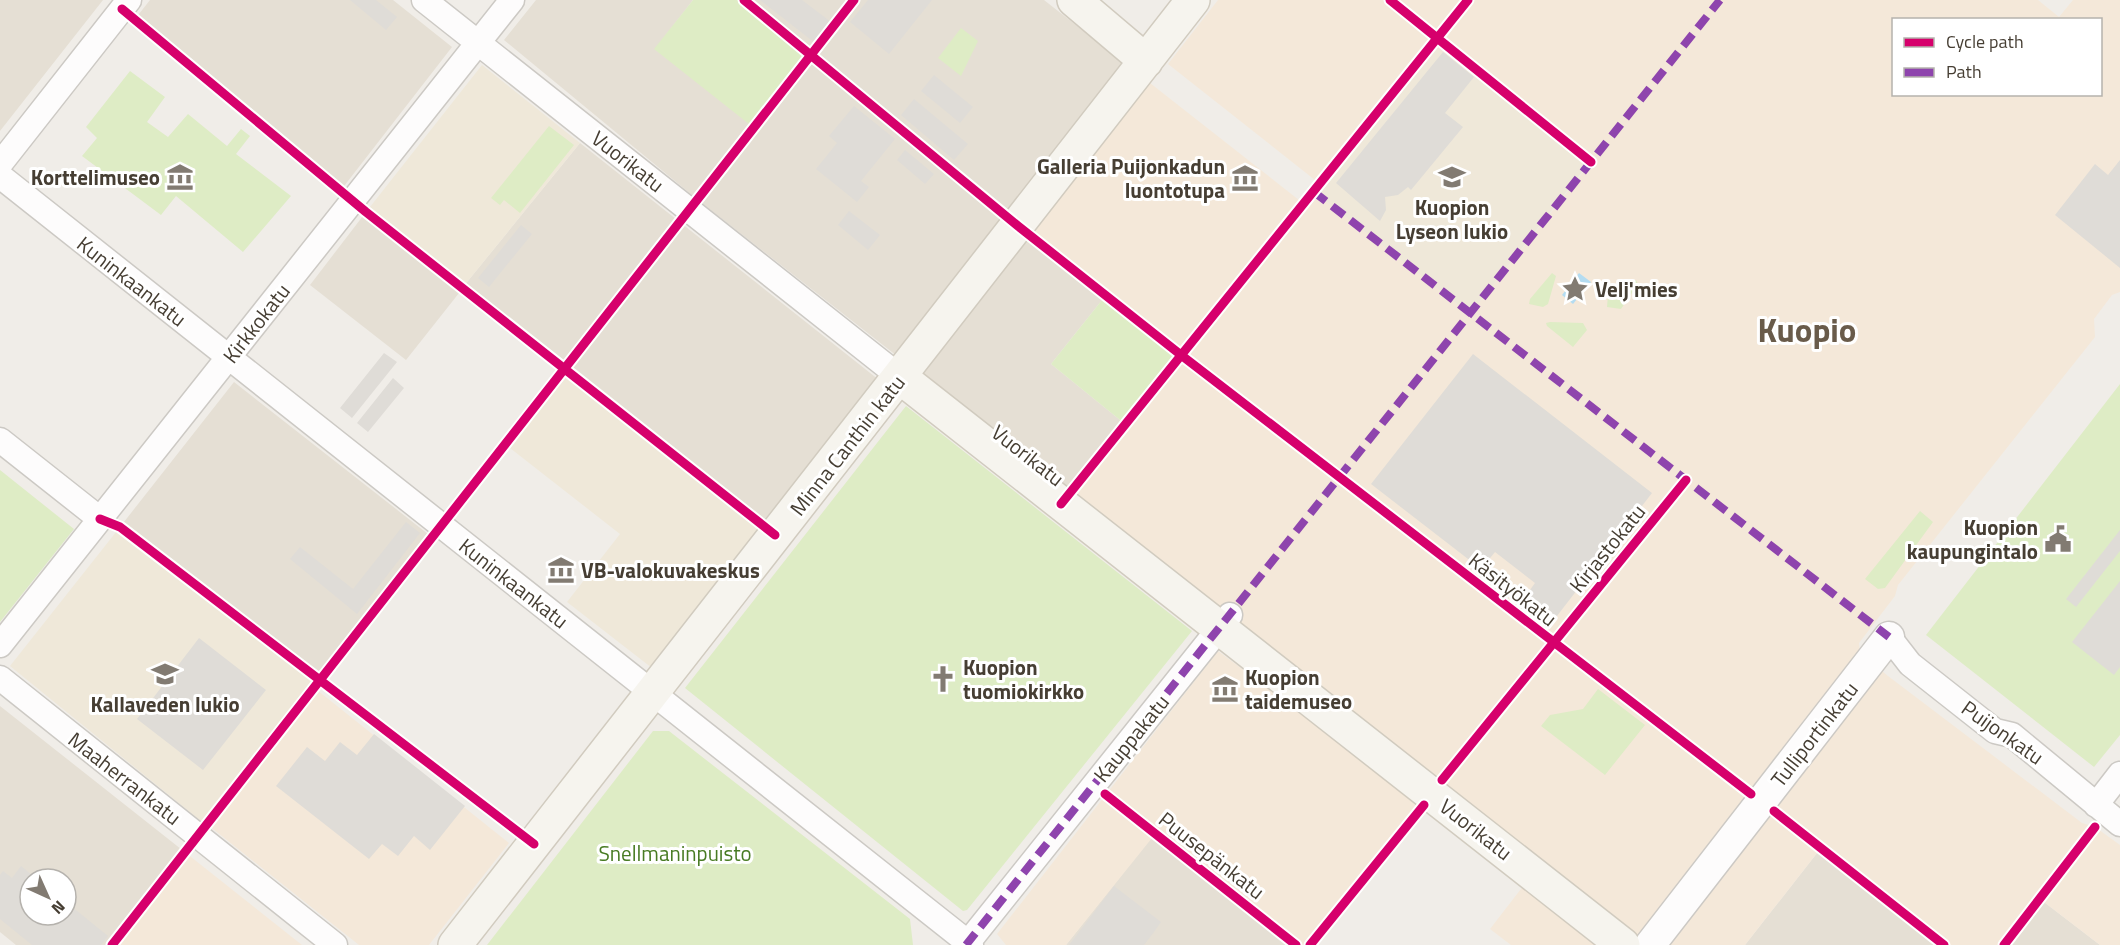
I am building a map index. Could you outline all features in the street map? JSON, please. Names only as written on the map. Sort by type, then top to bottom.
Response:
[{"type":"main road","points":[[1074,0],[1146,60]]},
{"type":"main road","name":"Minna Canthin katu","points":[[455,945],[1193,0]]},
{"type":"main road","name":"Vuorikatu","points":[[900,377],[1224,622],[1623,945]]},
{"type":"street","name":"Vuorikatu","points":[[424,0],[900,377]]},
{"type":"street","name":"Kirkkokatu","points":[[0,645],[512,0]]},
{"type":"street","points":[[0,164],[121,3]]},
{"type":"street","name":"Kuninkaankatu","points":[[0,176],[968,944]]},
{"type":"street","points":[[0,440],[100,519]]},
{"type":"street","name":"Kauppakatu","points":[[968,944],[1224,622]]},
{"type":"street","name":"Puijonkatu","points":[[1889,637],[1910,664],[1995,731],[2012,735],[2120,824]]},
{"type":"street","name":"Tulliportinkatu","points":[[1650,945],[1889,637]]},
{"type":"street","name":"Maaherrankatu","points":[[0,678],[335,945]]},
{"type":"street","points":[[2096,805],[2120,774]]},
{"type":"shaded area","points":[[0,0],[103,0],[0,131]]},
{"type":"shaded area","points":[[150,0],[393,0],[452,47],[341,190],[135,19]]},
{"type":"shaded area","points":[[350,0],[376,0],[397,17],[386,30]]},
{"type":"shaded area","points":[[536,0],[693,0],[655,49],[811,55],[744,0],[1044,0],[1128,66],[897,356],[698,200],[504,40]]},
{"type":"shaded area","points":[[760,0],[802,0],[831,22],[815,43]]},
{"type":"shaded area","points":[[868,0],[932,0],[889,54],[850,22]]},
{"type":"shaded area","points":[[1218,0],[2038,0],[2059,17],[2073,0],[2120,0],[2120,292],[2112,295],[2094,319],[2095,337],[1898,585],[1895,596],[1859,643],[1860,653],[1888,676],[2082,823],[2095,827],[2120,845],[2120,945],[2100,945],[2040,899],[2004,945],[1944,945],[1821,848],[1745,945],[1655,945],[1639,936],[1070,493],[1182,354],[1030,235],[1150,83],[1304,204],[1314,192],[1470,314],[1591,162],[1438,38],[1320,184],[1168,64]]},
{"type":"shaded area","name":"Kuopion Lyseon lukio","points":[[1437,38],[1590,162],[1470,314],[1314,192]]},
{"type":"shaded area","points":[[1443,52],[1474,77],[1445,113],[1463,127],[1411,190],[1408,187],[1398,195],[1385,197],[1386,210],[1380,221],[1336,183]]},
{"type":"shaded area","points":[[482,65],[580,143],[463,287],[366,212]]},
{"type":"shaded area","points":[[934,75],[973,107],[960,123],[921,91]]},
{"type":"shaded area","points":[[914,99],[968,144],[954,160],[901,115]]},
{"type":"shaded area","points":[[854,106],[895,139],[861,181],[869,187],[857,202],[816,169],[837,143],[829,136]]},
{"type":"shaded area","points":[[580,143],[879,380],[764,526],[463,288],[406,360],[310,285],[366,212],[463,287]]},
{"type":"shaded area","points":[[905,150],[934,174],[925,184],[897,160]]},
{"type":"shaded area","points":[[2120,160],[2120,268],[2055,215],[2095,164],[2108,175]]},
{"type":"shaded area","points":[[849,211],[880,235],[868,250],[838,225]]},
{"type":"shaded area","points":[[521,225],[532,234],[489,287],[478,278]]},
{"type":"shaded area","points":[[1030,235],[1106,295],[1051,364],[1125,424],[1070,493],[920,374]]},
{"type":"shaded area","points":[[384,353],[397,362],[352,418],[340,408]]},
{"type":"shaded area","points":[[1473,354],[1652,493],[1550,625],[1521,602],[1535,583],[1495,552],[1481,569],[1371,484]]},
{"type":"shaded area","points":[[566,369],[764,526],[652,668],[567,602],[620,534],[506,445]]},
{"type":"shaded area","points":[[393,378],[404,388],[368,432],[357,423]]},
{"type":"shaded area","points":[[234,382],[433,538],[320,682],[120,527]]},
{"type":"shaded area","points":[[406,522],[420,533],[357,614],[290,559],[300,547],[353,589]]},
{"type":"shaded area","name":"Kallaveden lukio","points":[[120,527],[320,682],[207,826],[10,666]]},
{"type":"shaded area","points":[[2120,530],[2120,551],[2076,607],[2066,599]]},
{"type":"shaded area","points":[[2120,581],[2120,667],[2114,675],[2072,642]]},
{"type":"shaded area","points":[[199,638],[266,690],[203,770],[137,719]]},
{"type":"shaded area","points":[[1218,651],[1424,805],[1310,945],[1296,945],[1156,833],[1066,945],[1006,945],[997,934]]},
{"type":"shaded area","points":[[317,690],[509,843],[429,945],[359,945],[208,825]]},
{"type":"shaded area","points":[[0,706],[186,853],[112,945],[16,945],[0,932]]},
{"type":"shaded area","points":[[374,734],[465,806],[430,850],[414,836],[398,856],[382,844],[369,859],[276,786],[307,747],[325,761],[340,742],[357,755]]},
{"type":"shaded area","points":[[1155,833],[1296,945],[1066,945]]},
{"type":"shaded area","points":[[1821,848],[1944,945],[1745,945]]},
{"type":"shaded area","points":[[186,853],[302,945],[112,945]]},
{"type":"shaded area","points":[[18,870],[18,927],[78,927],[78,912],[108,936],[101,945],[32,945],[0,919],[0,875],[3,871],[12,878]]},
{"type":"shaded area","points":[[1524,885],[1599,945],[1511,945],[1490,929]]},
{"type":"shaded area","points":[[1114,886],[1161,922],[1154,932],[1144,945],[1069,945]]},
{"type":"shaded area","points":[[2040,899],[2100,945],[2004,945]]},
{"type":"green space","points":[[693,0],[744,0],[811,55],[754,128],[654,49]]},
{"type":"green space","points":[[961,28],[978,41],[961,76],[938,58]]},
{"type":"green space","points":[[130,71],[165,97],[147,122],[168,137],[188,114],[227,146],[241,129],[250,136],[236,154],[291,196],[243,252],[176,196],[161,215],[82,156],[97,138],[86,127]]},
{"type":"green space","points":[[549,126],[574,145],[520,213],[504,200],[500,205],[491,198]]},
{"type":"green space","points":[[1552,273],[1556,276],[1548,304],[1543,307],[1529,304],[1530,299]]},
{"type":"green space","points":[[1636,280],[1638,284],[1621,309],[1607,307],[1608,295]]},
{"type":"green space","points":[[1106,295],[1181,355],[1125,424],[1051,364]]},
{"type":"green space","points":[[1546,323],[1583,323],[1587,330],[1573,347],[1547,326]]},
{"type":"green space","points":[[2120,384],[2120,735],[2094,767],[1926,635]]},
{"type":"green space","points":[[906,406],[1192,631],[967,910],[963,911],[685,688]]},
{"type":"green space","points":[[0,470],[74,529],[0,622]]},
{"type":"green space","points":[[1920,511],[1933,522],[1885,588],[1878,589],[1865,579]]},
{"type":"green space","points":[[1598,689],[1645,725],[1605,775],[1541,726],[1550,715],[1583,709]]},
{"type":"green space","name":"Snellmaninpuisto","points":[[653,731],[669,731],[910,919],[913,945],[487,945]]},
{"type":"water","points":[[1579,273],[1591,282],[1573,304],[1562,295]]},
{"type":"marked path","points":[[966,945],[1720,0]]},
{"type":"marked path","points":[[1314,192],[1889,637]]},
{"type":"cycle path","name":"Käsityökatu","points":[[744,0],[1018,226],[1181,355],[1751,794]]},
{"type":"cycle path","points":[[112,945],[854,0]]},
{"type":"cycle path","points":[[1390,0],[1591,162]]},
{"type":"cycle path","points":[[1061,504],[1468,0]]},
{"type":"cycle path","points":[[122,9],[366,212],[775,535]]},
{"type":"cycle path","name":"Kirjastokatu","points":[[1442,780],[1686,480]]},
{"type":"cycle path","points":[[100,519],[120,527],[534,844]]},
{"type":"cycle path","name":"Puusepänkatu","points":[[1105,794],[1296,945]]},
{"type":"cycle path","points":[[1310,945],[1424,805]]},
{"type":"cycle path","points":[[1774,811],[1944,945]]},
{"type":"cycle path","points":[[2004,945],[2095,827]]},
{"type":"place","name":"Korttelimuseo","points":[[180,177]]},
{"type":"place","name":"Kuopion Lyseon lukio","points":[[1452,177]]},
{"type":"place","name":"Galleria Puijonkadun luontotupa","points":[[1245,178]]},
{"type":"place","name":"Velj'mies","points":[[1575,289]]},
{"type":"place","name":"Kuopion kaupungintalo","points":[[2058,539]]},
{"type":"place","name":"VB-valokuvakeskus","points":[[561,570]]},
{"type":"place","name":"Kallaveden lukio","points":[[165,674]]},
{"type":"place","name":"Kuopion tuomiokirkko","points":[[943,679]]},
{"type":"place","name":"Kuopion taidemuseo","points":[[1225,689]]},
{"type":"district","name":"Kuopio","points":[[1807,330]]}]
